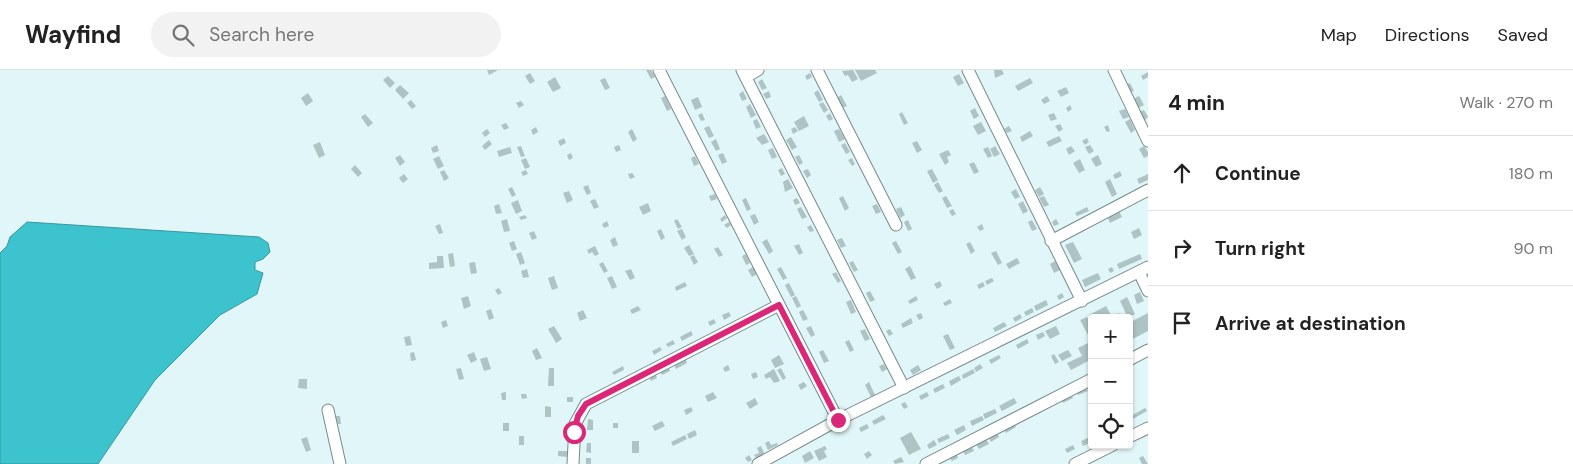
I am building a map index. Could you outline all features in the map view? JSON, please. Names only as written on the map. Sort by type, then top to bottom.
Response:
[{"type":"street","points":[[659,70],[838,420]]},
{"type":"street","points":[[758,70],[744,73],[904,388]]},
{"type":"street","points":[[817,70],[896,225]]},
{"type":"street","points":[[968,70],[1051,241],[1082,300]]},
{"type":"street","points":[[1114,70],[1148,141]]},
{"type":"street","points":[[1051,241],[1148,190]]},
{"type":"street","points":[[758,464],[838,420],[1144,270],[1148,291]]},
{"type":"street","points":[[573,464],[575,424],[586,404],[779,305]]},
{"type":"street","points":[[1131,359],[1148,350]]},
{"type":"street","points":[[926,464],[1088,381]]},
{"type":"street","points":[[328,410],[340,464]]},
{"type":"street","points":[[1133,436],[1148,428]]},
{"type":"street","points":[[1075,464],[1105,449]]},
{"type":"water","points":[[27,222],[259,237],[268,243],[270,252],[263,259],[255,262],[255,270],[263,273],[257,294],[220,315],[155,380],[98,464],[0,464],[0,253],[7,246],[10,237]]},
{"type":"building","points":[[487,70],[498,70],[489,75]]},
{"type":"building","points":[[646,70],[651,70],[655,77],[651,79]]},
{"type":"building","points":[[853,70],[858,79],[852,82],[848,75],[845,76],[842,71]]},
{"type":"building","points":[[855,70],[875,70],[877,73],[861,81]]},
{"type":"building","points":[[994,70],[1002,70],[1004,74],[995,78]]},
{"type":"building","points":[[1148,72],[1148,77],[1143,80],[1141,76]]},
{"type":"building","points":[[530,73],[535,81],[530,84],[525,76]]},
{"type":"building","points":[[810,73],[812,77],[807,80],[805,76]]},
{"type":"building","points":[[959,74],[964,83],[958,86],[953,77]]},
{"type":"building","points":[[388,76],[395,83],[390,88],[383,80]]},
{"type":"building","points":[[555,77],[561,88],[553,92],[547,82]]},
{"type":"building","points":[[605,78],[610,88],[605,90],[600,80]]},
{"type":"building","points":[[1030,78],[1033,83],[1018,91],[1015,86]]},
{"type":"building","points":[[762,79],[767,88],[762,90],[758,82]]},
{"type":"building","points":[[1130,83],[1134,91],[1129,93],[1126,85]]},
{"type":"building","points":[[400,85],[409,93],[403,99],[395,90]]},
{"type":"building","points":[[1066,87],[1069,93],[1061,97],[1057,91]]},
{"type":"building","points":[[818,90],[823,100],[819,102],[814,93]]},
{"type":"building","points":[[743,91],[747,99],[742,101],[739,94]]},
{"type":"building","points":[[769,91],[771,97],[766,99],[763,94]]},
{"type":"building","points":[[308,93],[313,101],[306,106],[301,98]]},
{"type":"building","points":[[841,95],[847,106],[842,108],[837,98]]},
{"type":"building","points":[[665,96],[671,109],[667,111],[661,98]]},
{"type":"building","points":[[1047,96],[1050,101],[1044,104],[1041,100]]},
{"type":"building","points":[[1139,96],[1144,105],[1138,108],[1133,99]]},
{"type":"building","points":[[698,97],[702,107],[695,110],[691,100]]},
{"type":"building","points":[[411,100],[416,106],[412,109],[407,103]]},
{"type":"building","points":[[521,101],[524,105],[519,108],[516,103]]},
{"type":"building","points":[[823,102],[828,110],[824,113],[819,104]]},
{"type":"building","points":[[750,104],[756,115],[751,118],[746,107]]},
{"type":"building","points":[[1070,105],[1072,109],[1068,112],[1066,108]]},
{"type":"building","points":[[975,108],[979,116],[974,119],[970,111]]},
{"type":"building","points":[[1125,109],[1129,117],[1123,119],[1119,111]]},
{"type":"building","points":[[1144,110],[1148,117],[1144,121],[1139,112]]},
{"type":"building","points":[[902,112],[908,123],[904,125],[899,114]]},
{"type":"building","points":[[702,113],[705,120],[701,121],[698,115]]},
{"type":"building","points":[[830,113],[833,119],[829,121],[826,116]]},
{"type":"building","points":[[1054,113],[1057,119],[1051,121],[1048,115]]},
{"type":"building","points":[[365,114],[373,123],[368,127],[361,117]]},
{"type":"building","points":[[804,116],[809,126],[799,131],[794,122]]},
{"type":"building","points":[[757,119],[761,127],[756,129],[753,121]]},
{"type":"building","points":[[1130,119],[1135,130],[1131,133],[1125,122]]},
{"type":"building","points":[[981,122],[986,131],[978,135],[973,126]]},
{"type":"building","points":[[506,123],[509,128],[504,130],[501,125]]},
{"type":"building","points":[[1060,124],[1063,129],[1059,132],[1055,126]]},
{"type":"building","points":[[1108,125],[1110,131],[1107,132],[1104,127]]},
{"type":"building","points":[[709,126],[714,136],[709,138],[704,128]]},
{"type":"building","points":[[1009,126],[1012,131],[1007,133],[1004,129]]},
{"type":"building","points":[[536,127],[538,132],[533,135],[531,130]]},
{"type":"building","points":[[795,127],[798,131],[793,134],[791,129]]},
{"type":"building","points":[[487,129],[490,133],[485,137],[482,133]]},
{"type":"building","points":[[632,129],[637,139],[633,142],[628,132]]},
{"type":"building","points":[[839,129],[845,139],[839,142],[834,131]]},
{"type":"building","points":[[1030,131],[1033,136],[1022,142],[1020,137]]},
{"type":"building","points":[[764,134],[769,142],[762,145],[756,138]]},
{"type":"building","points":[[1059,136],[1062,141],[1049,147],[1046,142]]},
{"type":"building","points":[[791,137],[797,147],[792,150],[786,140]]},
{"type":"building","points":[[564,138],[566,143],[560,146],[558,141]]},
{"type":"building","points":[[1087,138],[1089,142],[1085,145],[1082,141]]},
{"type":"building","points":[[716,139],[720,149],[716,151],[711,142]]},
{"type":"building","points":[[489,140],[492,144],[485,150],[482,146]]},
{"type":"building","points":[[917,141],[922,150],[917,153],[912,143]]},
{"type":"building","points":[[320,142],[325,155],[319,158],[313,145]]},
{"type":"building","points":[[845,143],[850,152],[846,154],[841,145]]},
{"type":"building","points":[[437,145],[439,151],[433,153],[431,148]]},
{"type":"building","points":[[619,145],[621,150],[616,152],[614,147]]},
{"type":"building","points":[[1090,145],[1094,151],[1089,154],[1085,147]]},
{"type":"building","points":[[521,146],[525,156],[521,157],[517,147]]},
{"type":"building","points":[[995,146],[1000,154],[994,157],[990,149]]},
{"type":"building","points":[[1071,146],[1075,151],[1069,155],[1066,149]]},
{"type":"building","points":[[1144,146],[1148,156],[1144,158],[1139,149]]},
{"type":"building","points":[[510,147],[512,153],[499,157],[497,151]]},
{"type":"building","points":[[988,147],[992,156],[988,158],[983,149]]},
{"type":"building","points":[[773,148],[777,157],[772,159],[768,150]]},
{"type":"building","points":[[948,150],[951,155],[947,157],[949,162],[945,165],[939,154]]},
{"type":"building","points":[[571,153],[573,158],[569,160],[567,155]]},
{"type":"building","points":[[723,153],[727,162],[722,164],[718,155]]},
{"type":"building","points":[[400,155],[405,162],[400,166],[395,158]]},
{"type":"building","points":[[799,155],[803,163],[799,165],[795,157]]},
{"type":"building","points":[[1098,155],[1102,164],[1096,167],[1091,159]]},
{"type":"building","points":[[439,156],[444,166],[438,169],[433,159]]},
{"type":"building","points":[[695,156],[699,164],[694,166],[691,158]]},
{"type":"building","points":[[526,158],[530,167],[525,169],[521,160]]},
{"type":"building","points":[[852,158],[855,164],[852,166],[848,160]]},
{"type":"building","points":[[1080,159],[1085,170],[1079,173],[1073,163]]},
{"type":"building","points":[[974,162],[979,172],[974,174],[969,164]]},
{"type":"building","points":[[355,165],[362,173],[358,177],[351,169]]},
{"type":"building","points":[[782,168],[785,174],[781,176],[778,170]]},
{"type":"building","points":[[808,169],[811,175],[807,178],[803,171]]},
{"type":"building","points":[[932,169],[938,180],[933,183],[927,171]]},
{"type":"building","points":[[444,170],[449,178],[444,181],[440,172]]},
{"type":"building","points":[[526,170],[528,174],[523,176],[521,172]]},
{"type":"building","points":[[1120,171],[1122,176],[1115,179],[1113,175]]},
{"type":"building","points":[[632,173],[635,177],[630,179],[628,174]]},
{"type":"building","points":[[404,174],[408,179],[403,183],[399,178]]},
{"type":"building","points":[[1148,174],[1148,180],[1139,184],[1137,179]]},
{"type":"building","points":[[788,179],[793,188],[785,192],[783,182]]},
{"type":"building","points":[[1110,179],[1117,194],[1112,197],[1105,182]]},
{"type":"building","points":[[938,182],[943,191],[939,193],[934,185]]},
{"type":"building","points":[[588,185],[591,193],[587,195],[583,187]]},
{"type":"building","points":[[512,187],[516,195],[512,197],[508,189]]},
{"type":"building","points":[[1040,187],[1044,194],[1039,197],[1035,190]]},
{"type":"building","points":[[1016,189],[1020,197],[1015,199],[1011,192]]},
{"type":"building","points":[[569,191],[573,200],[567,203],[563,193]]},
{"type":"building","points":[[715,194],[717,199],[711,201],[709,196]]},
{"type":"building","points":[[843,196],[849,208],[845,211],[839,198]]},
{"type":"building","points":[[946,196],[952,206],[947,208],[942,198]]},
{"type":"building","points":[[1044,196],[1049,205],[1044,207],[1039,198]]},
{"type":"building","points":[[746,198],[751,209],[747,211],[742,200]]},
{"type":"building","points":[[797,198],[800,203],[795,205],[793,200]]},
{"type":"building","points":[[595,199],[599,207],[594,209],[590,201]]},
{"type":"building","points":[[518,200],[522,211],[516,214],[511,203]]},
{"type":"building","points":[[1023,201],[1028,211],[1023,214],[1018,204]]},
{"type":"building","points":[[648,203],[651,211],[643,215],[639,207]]},
{"type":"building","points":[[499,204],[502,213],[496,214],[494,206]]},
{"type":"building","points":[[877,204],[881,212],[876,214],[872,206]]},
{"type":"building","points":[[801,207],[807,217],[802,219],[797,209]]},
{"type":"building","points":[[901,207],[905,215],[900,218],[896,209]]},
{"type":"building","points":[[1087,207],[1089,211],[1077,216],[1075,213]]},
{"type":"building","points":[[953,209],[956,214],[952,216],[949,211]]},
{"type":"building","points":[[1119,211],[1122,217],[1110,223],[1107,216]]},
{"type":"building","points":[[755,214],[759,222],[754,225],[750,216]]},
{"type":"building","points":[[525,215],[527,218],[521,220],[519,217]]},
{"type":"building","points":[[725,215],[727,218],[722,222],[720,219]]},
{"type":"building","points":[[507,219],[510,231],[504,232],[501,221]]},
{"type":"building","points":[[677,219],[682,227],[678,229],[674,221]]},
{"type":"building","points":[[1056,219],[1059,224],[1054,226],[1052,222]]},
{"type":"building","points":[[908,220],[912,229],[908,231],[904,222]]},
{"type":"building","points":[[1032,220],[1037,229],[1032,231],[1028,222]]},
{"type":"building","points":[[607,221],[609,226],[604,228],[602,224]]},
{"type":"building","points":[[729,222],[731,225],[727,228],[724,225]]},
{"type":"building","points":[[440,224],[443,233],[439,234],[435,226]]},
{"type":"building","points":[[982,224],[984,229],[980,231],[977,227]]},
{"type":"building","points":[[811,225],[814,231],[810,232],[807,227]]},
{"type":"building","points":[[1139,228],[1142,235],[1134,239],[1131,232]]},
{"type":"building","points":[[661,229],[665,238],[661,240],[657,231]]},
{"type":"building","points":[[682,229],[686,237],[682,240],[677,231]]},
{"type":"building","points":[[534,231],[537,238],[532,240],[529,233]]},
{"type":"building","points":[[615,237],[618,245],[613,247],[610,240]]},
{"type":"building","points":[[842,238],[846,246],[841,248],[837,240]]},
{"type":"building","points":[[767,239],[773,251],[769,254],[762,242]]},
{"type":"building","points":[[514,241],[517,249],[512,251],[509,243]]},
{"type":"building","points":[[896,241],[902,252],[898,254],[892,243]]},
{"type":"building","points":[[970,242],[975,251],[971,254],[966,244]]},
{"type":"building","points":[[1073,242],[1082,259],[1074,263],[1065,245]]},
{"type":"building","points":[[799,244],[803,253],[799,255],[794,246]]},
{"type":"building","points":[[689,245],[694,254],[689,256],[684,248]]},
{"type":"building","points":[[595,246],[599,254],[595,256],[592,252],[589,254],[587,250]]},
{"type":"building","points":[[718,247],[723,255],[719,257],[714,249]]},
{"type":"building","points":[[996,251],[1002,263],[998,265],[991,253]]},
{"type":"building","points":[[521,252],[525,263],[520,265],[516,254]]},
{"type":"building","points":[[453,253],[455,266],[450,267],[448,254]]},
{"type":"building","points":[[746,254],[750,263],[746,265],[742,256]]},
{"type":"building","points":[[1140,254],[1142,259],[1119,269],[1117,264]]},
{"type":"building","points":[[694,255],[698,262],[694,265],[690,257]]},
{"type":"building","points":[[437,256],[443,256],[444,268],[429,269],[429,263],[437,262]]},
{"type":"building","points":[[1017,258],[1020,263],[1009,269],[1006,264]]},
{"type":"building","points":[[853,261],[858,270],[854,272],[849,263]]},
{"type":"building","points":[[1055,261],[1060,270],[1054,273],[1050,264]]},
{"type":"building","points":[[475,262],[477,273],[471,274],[469,263]]},
{"type":"building","points":[[603,262],[608,271],[604,273],[599,264]]},
{"type":"building","points":[[910,266],[916,278],[911,280],[905,269]]},
{"type":"building","points":[[753,267],[757,274],[752,277],[748,270]]},
{"type":"building","points":[[781,267],[787,278],[783,280],[777,269]]},
{"type":"building","points":[[1112,267],[1114,271],[1110,273],[1108,269]]},
{"type":"building","points":[[527,269],[529,277],[523,278],[521,271]]},
{"type":"building","points":[[631,269],[635,278],[630,280],[625,271]]},
{"type":"building","points":[[836,272],[841,281],[838,283],[832,274]]},
{"type":"building","points":[[1098,273],[1101,279],[1085,287],[1082,280]]},
{"type":"building","points":[[554,276],[558,288],[552,290],[548,278]]},
{"type":"building","points":[[612,276],[617,287],[612,289],[607,278]]},
{"type":"building","points":[[992,278],[994,281],[987,285],[985,281]]},
{"type":"building","points":[[940,281],[942,286],[937,289],[934,284]]},
{"type":"building","points":[[685,282],[687,286],[676,291],[675,287]]},
{"type":"building","points":[[983,282],[985,286],[979,289],[977,285]]},
{"type":"building","points":[[789,283],[795,295],[791,297],[785,285]]},
{"type":"building","points":[[499,288],[502,293],[498,295],[495,290]]},
{"type":"building","points":[[870,291],[875,300],[870,302],[866,293]]},
{"type":"building","points":[[1140,292],[1144,301],[1137,304],[1134,295]]},
{"type":"building","points":[[1062,293],[1064,297],[1059,300],[1057,296]]},
{"type":"building","points":[[468,296],[471,306],[464,309],[461,298]]},
{"type":"building","points":[[796,296],[801,306],[797,308],[792,298]]},
{"type":"building","points":[[916,296],[918,300],[910,304],[908,301]]},
{"type":"building","points":[[1127,297],[1135,314],[1126,314],[1120,301]]},
{"type":"building","points":[[950,299],[952,303],[945,306],[943,303]]},
{"type":"building","points":[[851,300],[856,312],[851,314],[846,302]]},
{"type":"building","points":[[1046,300],[1048,305],[1036,311],[1034,306]]},
{"type":"building","points":[[638,306],[641,310],[632,314],[630,310]]},
{"type":"building","points":[[1106,306],[1110,314],[1091,314]]},
{"type":"building","points":[[1032,308],[1034,312],[1026,316],[1024,312]]},
{"type":"building","points":[[491,309],[494,318],[489,320],[486,311]]},
{"type":"building","points":[[583,310],[587,318],[580,321],[577,313]]},
{"type":"building","points":[[803,310],[808,319],[803,321],[799,312]]},
{"type":"building","points":[[729,312],[731,316],[724,320],[722,315]]},
{"type":"building","points":[[921,313],[923,318],[919,320],[916,315]]},
{"type":"building","points":[[1148,313],[1148,331],[1133,339],[1133,321]]},
{"type":"building","points":[[1020,314],[1022,318],[1015,322],[1013,318]]},
{"type":"building","points":[[1087,317],[1088,335],[1080,320]]},
{"type":"building","points":[[911,318],[913,323],[903,328],[901,324]]},
{"type":"building","points":[[714,319],[716,323],[710,326],[708,322]]},
{"type":"building","points":[[446,320],[448,326],[443,328],[441,322]]},
{"type":"building","points":[[1004,322],[1007,326],[995,332],[993,328]]},
{"type":"building","points":[[554,326],[562,339],[556,343],[548,329]]},
{"type":"building","points":[[811,326],[815,335],[811,337],[806,328]]},
{"type":"building","points":[[1056,326],[1060,334],[1050,339],[1045,331]]},
{"type":"building","points":[[865,329],[870,339],[865,341],[860,331]]},
{"type":"building","points":[[890,329],[893,334],[889,336],[886,331]]},
{"type":"building","points":[[691,331],[693,335],[682,341],[680,337]]},
{"type":"building","points":[[1043,332],[1045,336],[1038,340],[1036,335]]},
{"type":"building","points":[[948,334],[955,348],[950,350],[943,336]]},
{"type":"building","points":[[410,336],[412,345],[406,346],[404,337]]},
{"type":"building","points":[[1027,339],[1029,343],[1018,349],[1016,345]]},
{"type":"building","points":[[673,340],[675,344],[668,347],[666,344]]},
{"type":"building","points":[[849,340],[854,350],[850,352],[845,342]]},
{"type":"building","points":[[1088,343],[1088,361],[1071,370],[1067,363],[1082,356],[1078,348]]},
{"type":"building","points":[[660,347],[662,350],[654,355],[652,351]]},
{"type":"building","points":[[537,348],[542,358],[536,360],[532,351]]},
{"type":"building","points":[[823,350],[829,361],[824,363],[819,352]]},
{"type":"building","points":[[1068,350],[1072,356],[1062,361],[1058,355]]},
{"type":"building","points":[[414,352],[416,360],[411,361],[410,353]]},
{"type":"building","points":[[474,352],[477,360],[471,363],[467,355]]},
{"type":"building","points":[[1054,354],[1059,362],[1055,364],[1051,356]]},
{"type":"building","points":[[779,355],[784,364],[775,368],[771,360]]},
{"type":"building","points":[[999,355],[1001,358],[991,364],[989,360]]},
{"type":"building","points":[[487,357],[491,369],[484,371],[480,359]]},
{"type":"building","points":[[685,358],[687,363],[676,369],[674,365]]},
{"type":"building","points":[[884,364],[887,369],[882,372],[879,366]]},
{"type":"building","points":[[980,364],[983,368],[976,372],[974,368]]},
{"type":"building","points":[[728,365],[730,370],[725,372],[723,368]]},
{"type":"building","points":[[918,365],[921,370],[913,375],[910,370]]},
{"type":"building","points":[[623,366],[624,370],[614,375],[612,372]]},
{"type":"building","points":[[668,367],[670,371],[662,375],[660,371]]},
{"type":"building","points":[[461,368],[464,379],[459,380],[456,369]]},
{"type":"building","points":[[549,368],[554,368],[554,386],[548,386]]},
{"type":"building","points":[[781,368],[786,378],[783,380],[777,370]]},
{"type":"building","points":[[774,369],[780,381],[774,383],[770,377],[766,379],[764,375]]},
{"type":"building","points":[[973,369],[975,373],[963,379],[962,375]]},
{"type":"building","points":[[756,372],[758,377],[753,379],[751,374]]},
{"type":"building","points":[[655,373],[657,378],[651,381],[649,377]]},
{"type":"building","points":[[959,376],[961,380],[951,386],[949,381]]},
{"type":"building","points":[[299,379],[307,379],[307,389],[298,388]]},
{"type":"building","points":[[804,382],[807,386],[801,390],[798,385]]},
{"type":"building","points":[[869,382],[875,395],[871,397],[865,385]]},
{"type":"building","points":[[943,384],[945,388],[935,393],[933,389]]},
{"type":"building","points":[[1086,387],[1088,391],[1078,395],[1076,391]]},
{"type":"building","points":[[506,392],[506,400],[502,400],[501,393]]},
{"type":"building","points":[[713,392],[717,398],[708,402],[705,396]]},
{"type":"building","points":[[927,392],[929,396],[921,400],[919,396]]},
{"type":"building","points":[[521,394],[526,394],[527,398],[522,399]]},
{"type":"building","points":[[1071,394],[1073,398],[1063,403],[1061,399]]},
{"type":"building","points":[[567,397],[573,397],[573,402],[567,402]]},
{"type":"building","points":[[755,398],[758,404],[750,409],[746,403]]},
{"type":"building","points":[[1014,398],[1017,403],[1002,411],[999,406]]},
{"type":"building","points":[[905,402],[908,407],[904,409],[901,404]]},
{"type":"building","points":[[545,406],[551,407],[551,417],[545,417]]},
{"type":"building","points":[[691,407],[693,411],[686,415],[684,410]]},
{"type":"building","points":[[1145,408],[1147,411],[1133,419],[1133,415]]},
{"type":"building","points":[[995,409],[997,413],[985,419],[983,414]]},
{"type":"building","points":[[883,415],[886,419],[874,425],[872,421]]},
{"type":"building","points":[[336,416],[340,416],[341,424],[337,424]]},
{"type":"building","points":[[982,416],[984,420],[972,426],[970,421]]},
{"type":"building","points":[[588,419],[593,420],[593,430],[587,430]]},
{"type":"building","points":[[662,421],[665,426],[655,431],[652,426]]},
{"type":"building","points":[[503,423],[509,423],[509,431],[503,431]]},
{"type":"building","points":[[613,423],[618,423],[618,428],[613,428]]},
{"type":"building","points":[[1014,423],[1016,427],[1006,433],[1004,429]]},
{"type":"building","points":[[867,424],[869,428],[861,432],[859,428]]},
{"type":"building","points":[[964,425],[966,430],[957,435],[954,430]]},
{"type":"building","points":[[695,430],[697,435],[689,439],[687,434]]},
{"type":"building","points":[[911,432],[921,449],[909,455],[900,438]]},
{"type":"building","points":[[997,432],[999,437],[991,442],[988,436]]},
{"type":"building","points":[[948,434],[950,438],[939,443],[937,439]]},
{"type":"building","points":[[685,435],[687,439],[673,446],[671,442]]},
{"type":"building","points":[[519,436],[524,436],[524,445],[519,445]]},
{"type":"building","points":[[307,437],[311,450],[306,452],[301,439]]},
{"type":"building","points":[[1088,438],[1088,444],[1083,446],[1081,441]]},
{"type":"building","points":[[986,439],[989,444],[979,449],[976,444]]},
{"type":"building","points":[[934,440],[937,445],[929,449],[927,445]]},
{"type":"building","points":[[632,441],[639,441],[639,453],[632,453]]},
{"type":"building","points":[[769,441],[771,445],[777,443],[778,445],[768,450],[765,443]]},
{"type":"building","points":[[587,443],[591,443],[591,453],[586,452]]},
{"type":"building","points":[[1073,445],[1075,449],[1067,453],[1065,449]]},
{"type":"building","points":[[761,446],[765,455],[756,458],[754,455],[759,453],[757,448]]},
{"type":"building","points":[[825,446],[827,449],[824,451],[827,457],[819,461],[814,451]]},
{"type":"building","points":[[972,447],[974,451],[965,455],[963,451]]},
{"type":"building","points":[[558,451],[568,451],[568,457],[558,456]]},
{"type":"building","points":[[810,451],[814,458],[805,463],[802,456]]},
{"type":"building","points":[[869,451],[872,455],[867,459],[864,454]]},
{"type":"building","points":[[956,453],[958,458],[952,461],[949,457]]},
{"type":"building","points":[[749,455],[752,460],[748,462],[745,458]]},
{"type":"building","points":[[1143,456],[1148,464],[1142,464],[1139,458]]},
{"type":"building","points":[[901,457],[904,462],[895,464],[893,461]]},
{"type":"building","points":[[586,458],[591,458],[591,464],[586,464]]},
{"type":"route","points":[[574,432],[578,416],[586,404],[779,305],[838,420]]}]
